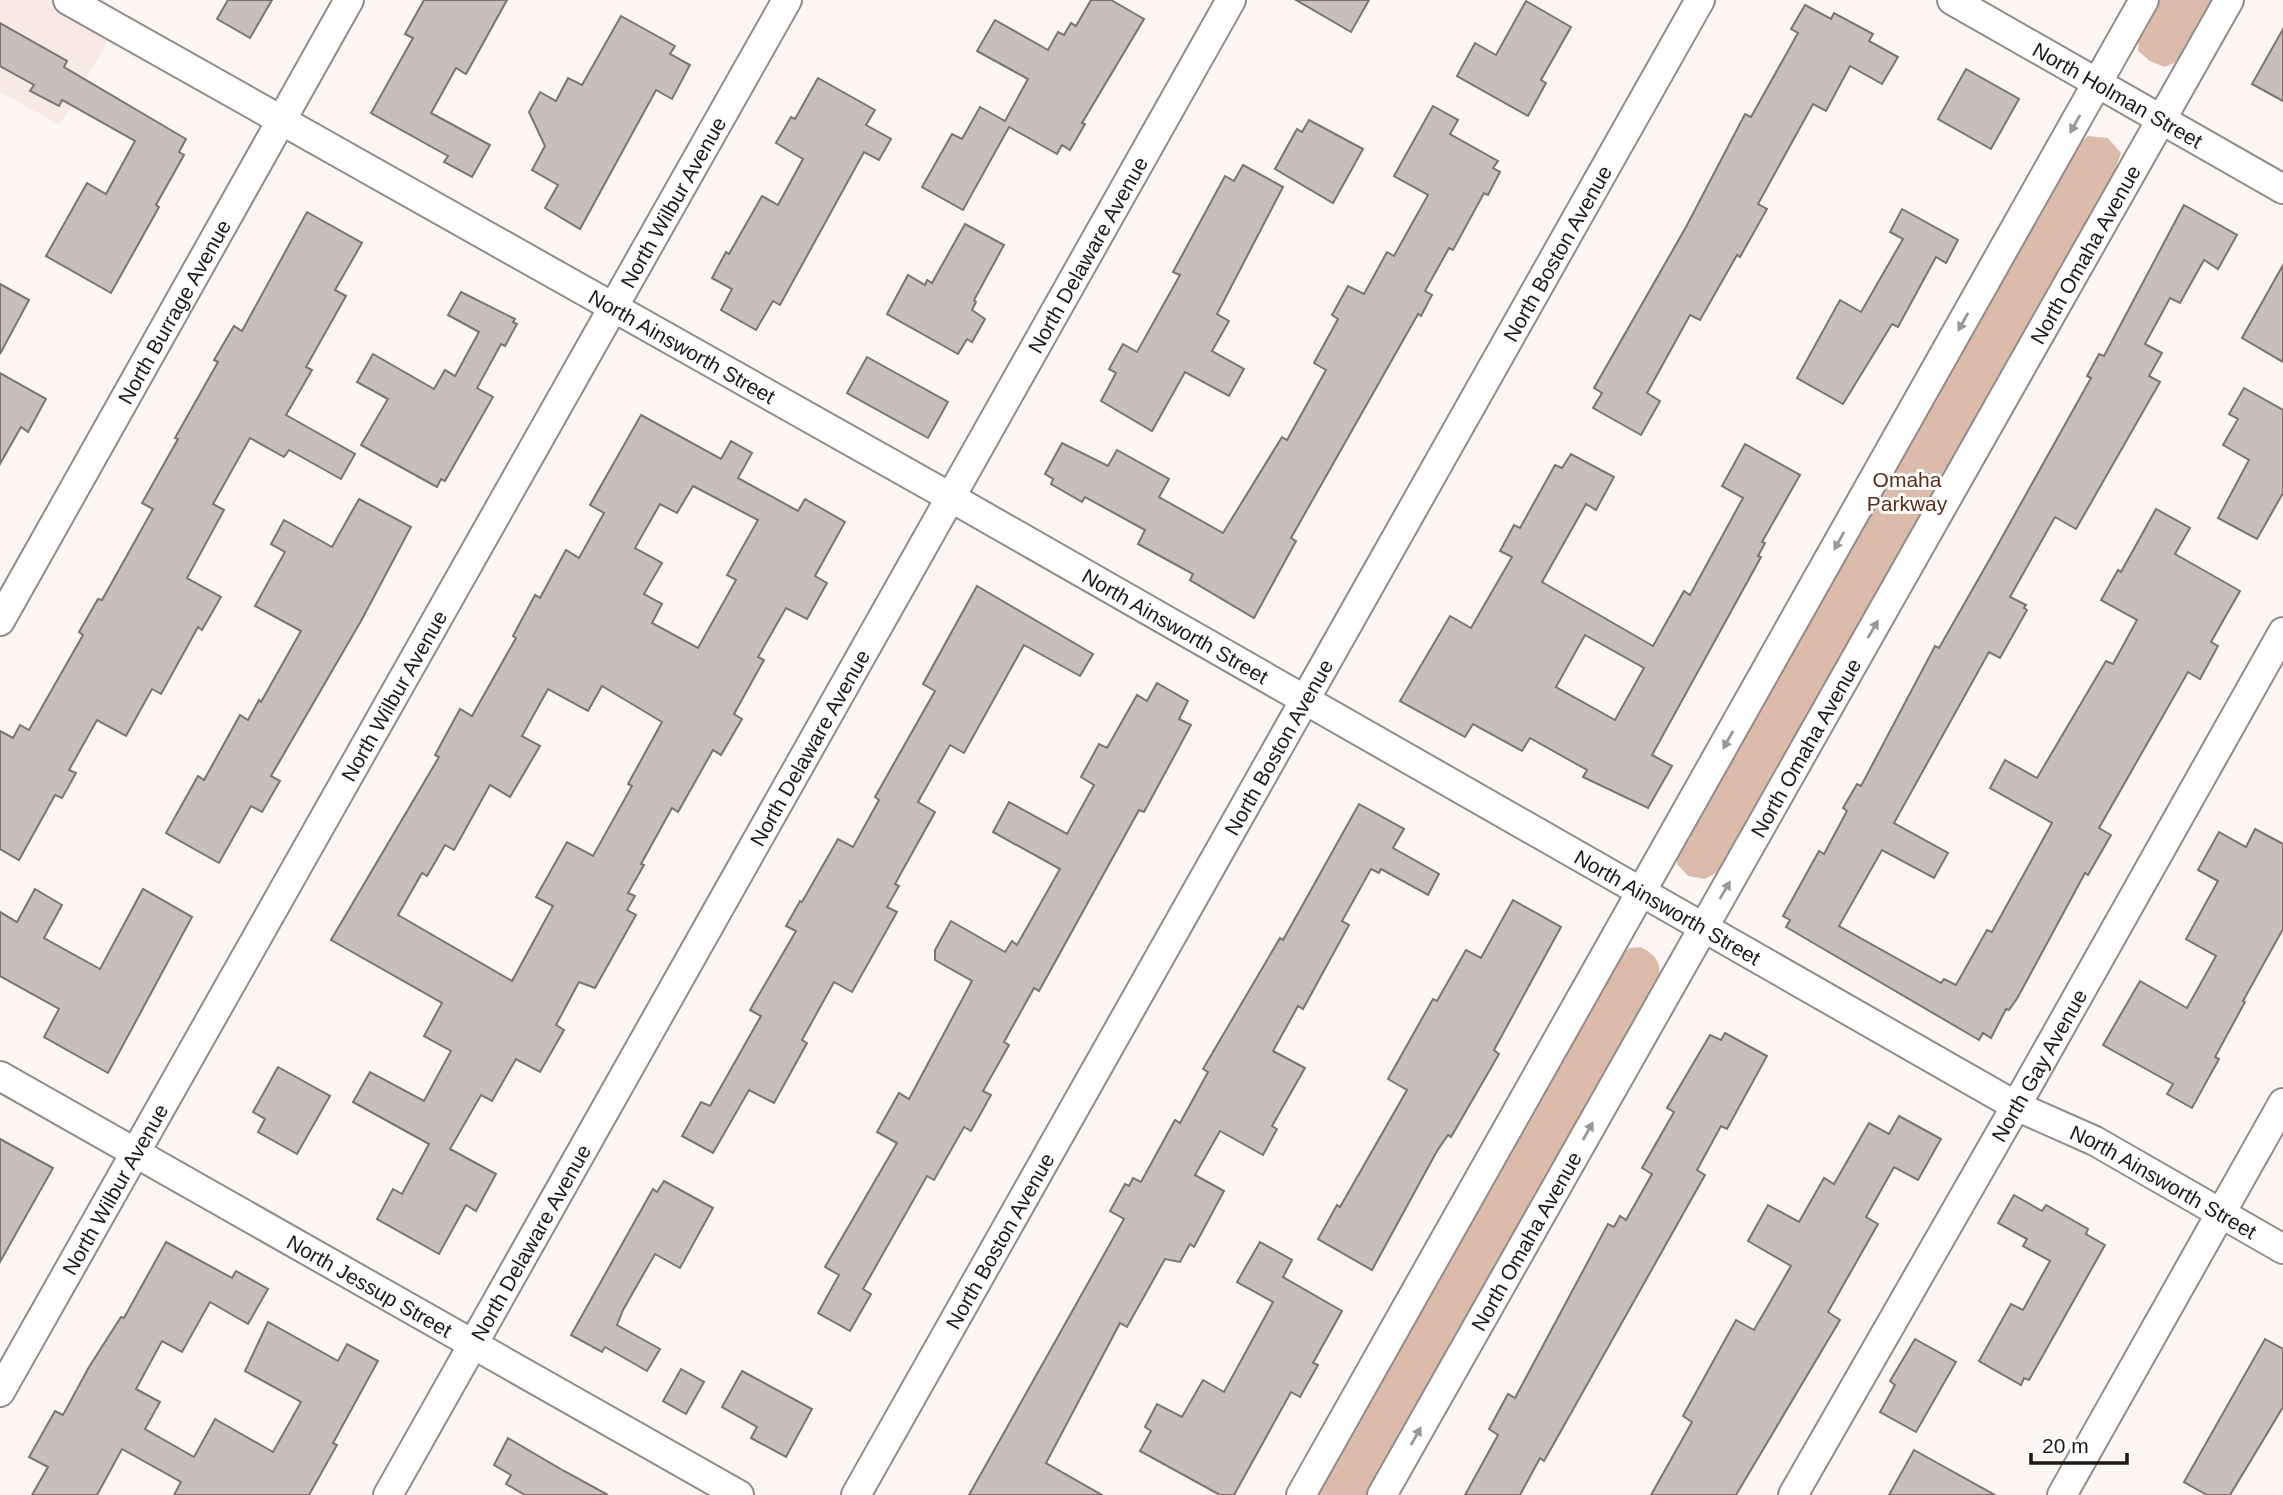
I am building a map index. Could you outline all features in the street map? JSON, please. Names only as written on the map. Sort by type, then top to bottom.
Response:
[{"type":"street","name":"North Ainsworth Street","points":[[68,0],[950,497],[2016,1106],[2095,1141],[2283,1249]]},
{"type":"street","name":"North Burrage Avenue","points":[[0,621],[349,0]]},
{"type":"street","name":"North Wilbur Avenue","points":[[0,1392],[787,0]]},
{"type":"street","name":"North Delaware Avenue","points":[[388,1495],[1231,0]]},
{"type":"street","name":"North Boston Avenue","points":[[856,1495],[1700,0]]},
{"type":"street","name":"North Holman Street","points":[[1952,0],[2283,189]]},
{"type":"street","points":[[1301,1495],[2144,0]]},
{"type":"street","name":"North Omaha Avenue","points":[[1382,1495],[2229,0]]},
{"type":"street","name":"North Gay Avenue","points":[[1793,1495],[2283,632]]},
{"type":"street","name":"North Jessup Street","points":[[0,1076],[739,1495]]},
{"type":"street","points":[[2062,1495],[2283,1103]]},
{"type":"shaded area","points":[[0,0],[103,0],[123,14],[60,125],[0,92]]},
{"type":"green space","points":[[2158,0],[2214,0],[2181,60],[2165,67],[2150,61],[2138,51],[2139,34]]},
{"type":"green space","name":"Omaha Parkway","points":[[2088,136],[2108,138],[2121,153],[2114,173],[1719,871],[1705,879],[1688,876],[1677,864],[1678,848],[2074,149]]},
{"type":"green space","points":[[1641,947],[1656,959],[1659,977],[1367,1495],[1316,1495],[1620,955],[1630,948]]},
{"type":"building","points":[[228,0],[272,0],[250,38],[217,19]]},
{"type":"building","points":[[424,0],[507,0],[466,74],[456,68],[431,113],[490,145],[472,177],[444,162],[448,156],[371,113],[413,38],[405,34]]},
{"type":"building","points":[[1091,0],[1111,0],[1144,19],[1082,123],[1085,124],[1070,150],[1062,145],[1057,154],[1009,127],[963,210],[922,187],[952,134],[962,139],[980,107],[1005,121],[1028,79],[977,51],[995,20],[1048,50],[1058,32],[1064,35],[1071,23],[1076,26]]},
{"type":"building","points":[[1296,0],[1369,0],[1351,32]]},
{"type":"building","points":[[1526,1],[1571,27],[1541,80],[1546,83],[1528,116],[1457,76],[1475,43],[1496,55]]},
{"type":"building","points":[[1805,5],[1831,19],[1834,13],[1873,34],[1869,41],[1898,57],[1882,84],[1850,66],[1826,111],[1813,104],[1758,204],[1767,209],[1740,257],[1737,255],[1700,320],[1690,315],[1647,393],[1660,401],[1641,435],[1593,408],[1602,393],[1594,388],[1686,227],[1745,114],[1751,117],[1798,33],[1791,29]]},
{"type":"building","points":[[621,16],[675,46],[670,54],[690,65],[672,99],[656,90],[580,229],[545,208],[558,185],[532,170],[545,146],[529,112],[540,92],[556,101],[568,78],[582,85]]},
{"type":"building","points":[[0,23],[67,61],[64,67],[186,139],[179,152],[184,155],[156,205],[159,207],[111,293],[46,256],[87,183],[106,194],[135,141],[62,100],[59,106],[30,91],[34,85],[0,66]]},
{"type":"building","points":[[2283,29],[2283,101],[2252,84]]},
{"type":"building","points":[[1966,69],[2019,99],[1991,149],[1938,119]]},
{"type":"building","points":[[818,78],[875,110],[866,125],[891,139],[879,160],[864,152],[780,305],[773,301],[756,330],[721,310],[732,289],[712,278],[762,196],[778,205],[803,159],[776,143],[791,117],[795,119]]},
{"type":"building","points":[[1433,106],[1458,120],[1450,134],[1498,161],[1493,168],[1500,172],[1488,195],[1484,193],[1453,250],[1449,248],[1425,291],[1432,295],[1421,316],[1418,314],[1291,538],[1296,541],[1254,618],[1190,580],[1193,574],[1138,544],[1145,530],[1085,497],[1082,502],[1051,484],[1053,479],[1045,474],[1062,443],[1108,466],[1117,450],[1169,479],[1159,497],[1223,533],[1282,437],[1287,440],[1326,370],[1314,363],[1338,319],[1332,315],[1348,286],[1364,294],[1387,252],[1394,256],[1428,195],[1394,176]]},
{"type":"building","points":[[1309,120],[1363,149],[1333,203],[1275,169],[1297,129],[1302,132]]},
{"type":"building","points":[[1243,165],[1283,187],[1217,314],[1229,321],[1212,351],[1244,369],[1229,396],[1185,372],[1152,431],[1101,401],[1116,373],[1109,369],[1123,344],[1137,352],[1180,275],[1173,272],[1225,176],[1234,181]]},
{"type":"building","points":[[2184,205],[2237,235],[2218,269],[2204,260],[2180,303],[2170,298],[2145,344],[2162,353],[2149,376],[2160,382],[2076,529],[2055,517],[2010,597],[2026,605],[2024,608],[2027,610],[2000,658],[1989,652],[1894,823],[1948,853],[1934,878],[1882,850],[1839,926],[1941,983],[1944,979],[1956,985],[1987,930],[1992,932],[2052,823],[1990,788],[2005,760],[2037,778],[2106,661],[2113,664],[2137,620],[2101,600],[2118,570],[2121,572],[2156,509],[2190,528],[2175,554],[2240,591],[2211,642],[2218,646],[2200,679],[2188,672],[2099,828],[2111,835],[2088,875],[2085,873],[2018,997],[2009,1010],[2006,1009],[1991,1038],[1983,1033],[1979,1040],[1786,927],[1790,920],[1783,916],[1819,851],[1824,854],[1847,811],[1843,808],[1857,784],[1861,786],[1935,646],[1939,648],[1991,557],[2091,378],[2087,376],[2099,354],[2104,356]]},
{"type":"building","points":[[1902,209],[1958,240],[1946,263],[1936,257],[1898,327],[1892,324],[1843,404],[1797,378],[1840,300],[1861,312],[1903,239],[1890,232]]},
{"type":"building","points":[[307,212],[362,243],[335,290],[346,296],[306,367],[312,370],[286,415],[355,454],[341,479],[289,450],[284,457],[250,438],[213,504],[224,510],[187,578],[221,597],[202,630],[198,627],[161,694],[152,689],[126,736],[97,720],[69,770],[76,773],[62,798],[55,795],[19,860],[0,849],[0,731],[13,738],[20,725],[29,730],[83,635],[79,632],[98,599],[102,600],[153,509],[142,503],[218,362],[214,360],[234,326],[242,331]]},
{"type":"building","points":[[965,224],[1004,245],[974,300],[976,302],[972,310],[985,319],[972,342],[967,339],[958,354],[887,314],[908,275],[925,285],[927,280],[932,283]]},
{"type":"building","points":[[2283,265],[2283,362],[2242,338]]},
{"type":"building","points":[[0,284],[29,300],[0,354]]},
{"type":"building","points":[[461,292],[515,319],[513,322],[517,324],[505,346],[501,344],[477,388],[493,397],[445,481],[441,479],[437,487],[361,445],[388,399],[357,382],[373,354],[434,389],[445,370],[455,376],[479,332],[448,315]]},
{"type":"building","points":[[867,357],[948,402],[928,438],[847,393]]},
{"type":"building","points":[[0,373],[46,399],[28,432],[21,427],[0,464]]},
{"type":"building","points":[[2244,388],[2283,410],[2283,493],[2257,539],[2218,518],[2249,460],[2223,445],[2238,419],[2229,414]]},
{"type":"building","points":[[641,415],[721,459],[731,441],[752,453],[738,478],[798,511],[805,499],[845,522],[815,576],[827,583],[807,619],[786,608],[758,657],[764,660],[734,714],[742,719],[721,755],[713,750],[678,812],[672,808],[641,864],[644,865],[628,893],[635,896],[627,910],[636,915],[595,988],[579,982],[556,1025],[564,1030],[540,1072],[516,1059],[492,1101],[481,1095],[450,1149],[496,1174],[476,1211],[466,1205],[439,1254],[377,1219],[393,1189],[402,1194],[429,1144],[353,1102],[370,1072],[424,1101],[451,1051],[424,1036],[442,1003],[331,940],[439,757],[435,755],[460,709],[472,716],[516,638],[513,636],[535,595],[540,598],[566,550],[579,558],[604,513],[590,505]],"holes":[[[693,486],[758,520],[727,575],[736,580],[698,648],[652,623],[662,604],[644,594],[662,563],[635,548],[660,504],[677,513]],[[602,686],[662,722],[628,784],[632,786],[593,856],[567,842],[536,897],[553,906],[512,981],[398,915],[422,873],[427,876],[445,845],[454,850],[490,785],[510,797],[540,746],[522,736],[548,689],[588,711]]]},
{"type":"building","points":[[1745,444],[1800,475],[1762,542],[1765,543],[1758,556],[1761,557],[1652,755],[1672,766],[1648,808],[1583,777],[1587,770],[1530,738],[1522,751],[1473,724],[1465,737],[1400,701],[1450,616],[1471,628],[1512,557],[1500,551],[1514,525],[1520,528],[1555,465],[1562,468],[1571,454],[1614,477],[1596,510],[1586,504],[1542,582],[1653,646],[1684,591],[1690,595],[1743,498],[1722,486]],"holes":[[[1585,635],[1644,668],[1615,720],[1556,687]]]},
{"type":"building","points":[[359,499],[411,527],[361,621],[271,776],[280,781],[262,812],[251,806],[219,863],[166,833],[198,776],[204,780],[240,715],[248,720],[259,700],[261,702],[301,631],[255,606],[285,552],[271,544],[284,520],[332,547]]},
{"type":"building","points":[[977,586],[1093,654],[1080,676],[1024,645],[964,753],[950,745],[918,802],[935,812],[895,884],[899,886],[887,907],[897,912],[852,992],[834,982],[802,1040],[807,1043],[774,1103],[749,1090],[713,1153],[682,1136],[701,1102],[710,1106],[761,1016],[750,1010],[796,931],[786,926],[800,901],[802,902],[838,839],[853,847],[879,800],[875,797],[935,691],[923,684]]},
{"type":"building","points":[[1157,683],[1188,701],[1179,719],[1191,725],[1144,812],[1139,810],[1039,991],[1034,988],[1004,1042],[1009,1045],[983,1091],[991,1095],[971,1131],[964,1127],[934,1180],[927,1176],[863,1289],[871,1294],[850,1331],[818,1313],[839,1275],[825,1267],[897,1143],[877,1132],[899,1093],[909,1099],[972,981],[935,960],[935,950],[951,921],[1005,952],[1012,941],[1017,945],[1060,869],[993,832],[1009,802],[1067,834],[1094,785],[1081,777],[1099,744],[1107,748],[1137,695],[1147,701]]},
{"type":"building","points":[[1359,804],[1404,829],[1393,848],[1439,874],[1428,895],[1381,869],[1379,873],[1371,869],[1342,921],[1349,925],[1303,1009],[1298,1006],[1273,1051],[1305,1068],[1272,1126],[1277,1129],[1263,1155],[1220,1131],[1195,1175],[1224,1191],[1194,1247],[1190,1244],[1180,1262],[1165,1259],[1127,1327],[1120,1323],[1046,1463],[1102,1495],[969,1495],[1124,1219],[1110,1211],[1125,1184],[1129,1186],[1133,1178],[1141,1182],[1175,1120],[1180,1123],[1208,1072],[1203,1069],[1280,938],[1283,940]]},
{"type":"building","points":[[2255,829],[2283,844],[2283,929],[2243,1001],[2245,1002],[2215,1057],[2219,1059],[2192,1108],[2167,1094],[2173,1084],[2103,1045],[2140,981],[2187,1008],[2216,956],[2186,939],[2218,881],[2198,870],[2219,832],[2246,847]]},
{"type":"building","points":[[35,889],[62,905],[44,938],[100,969],[143,889],[192,917],[108,1073],[44,1037],[59,1009],[0,976],[0,912],[17,922]]},
{"type":"building","points":[[1513,900],[1561,927],[1494,1050],[1499,1054],[1451,1137],[1448,1135],[1437,1151],[1372,1270],[1318,1239],[1337,1205],[1340,1207],[1407,1090],[1388,1079],[1433,999],[1437,1001],[1466,950],[1481,958]]},
{"type":"building","points":[[1725,1033],[1767,1056],[1727,1129],[1721,1126],[1697,1170],[1705,1175],[1544,1461],[1540,1458],[1520,1495],[1465,1495],[1498,1435],[1489,1429],[1508,1394],[1515,1398],[1608,1224],[1614,1227],[1620,1216],[1626,1220],[1652,1174],[1642,1168],[1674,1112],[1667,1108],[1710,1035],[1721,1040]]},
{"type":"building","points":[[278,1067],[330,1096],[297,1154],[258,1132],[265,1119],[253,1112]]},
{"type":"building","points":[[1899,1116],[1941,1139],[1918,1180],[1894,1167],[1866,1217],[1878,1224],[1828,1312],[1840,1320],[1736,1495],[1651,1495],[1692,1422],[1683,1416],[1736,1320],[1754,1330],[1791,1266],[1748,1241],[1768,1205],[1799,1222],[1824,1178],[1834,1184],[1869,1123],[1889,1134]]},
{"type":"building","points":[[0,1139],[53,1168],[0,1262]]},
{"type":"building","points":[[664,1181],[713,1208],[680,1268],[655,1254],[623,1310],[617,1325],[660,1349],[647,1371],[605,1347],[602,1352],[571,1335],[653,1189],[657,1192]]},
{"type":"building","points":[[2014,1195],[2042,1211],[2046,1205],[2088,1229],[2086,1234],[2105,1245],[2029,1380],[2024,1378],[2021,1385],[1979,1361],[2011,1304],[2023,1310],[2050,1261],[2023,1246],[2027,1239],[1998,1223]]},
{"type":"building","points":[[166,1242],[232,1278],[236,1271],[268,1289],[248,1324],[210,1302],[182,1352],[162,1341],[136,1389],[160,1402],[145,1429],[194,1457],[215,1419],[273,1452],[301,1402],[245,1371],[268,1322],[338,1361],[347,1344],[378,1361],[333,1443],[337,1445],[309,1495],[174,1495],[181,1482],[122,1449],[97,1495],[32,1495],[48,1467],[29,1457],[55,1411],[63,1415],[89,1367],[121,1317],[124,1318]]},
{"type":"building","points":[[1260,1242],[1292,1260],[1283,1277],[1342,1311],[1313,1363],[1318,1365],[1300,1397],[1291,1392],[1234,1495],[1220,1495],[1140,1451],[1151,1431],[1145,1427],[1157,1404],[1182,1417],[1203,1380],[1224,1392],[1273,1302],[1237,1282]]},
{"type":"building","points":[[1915,1339],[1956,1362],[1916,1432],[1880,1412],[1895,1385],[1890,1381]]},
{"type":"building","points":[[2265,1339],[2283,1349],[2283,1407],[2230,1495],[2207,1495],[2184,1482]]},
{"type":"building","points":[[681,1369],[704,1382],[686,1414],[663,1401]]},
{"type":"building","points":[[742,1371],[812,1409],[786,1457],[751,1438],[757,1427],[722,1407]]},
{"type":"building","points":[[508,1438],[608,1495],[525,1495],[506,1484],[511,1475],[494,1465]]},
{"type":"building","points":[[1914,1450],[1995,1495],[1889,1495]]}]
